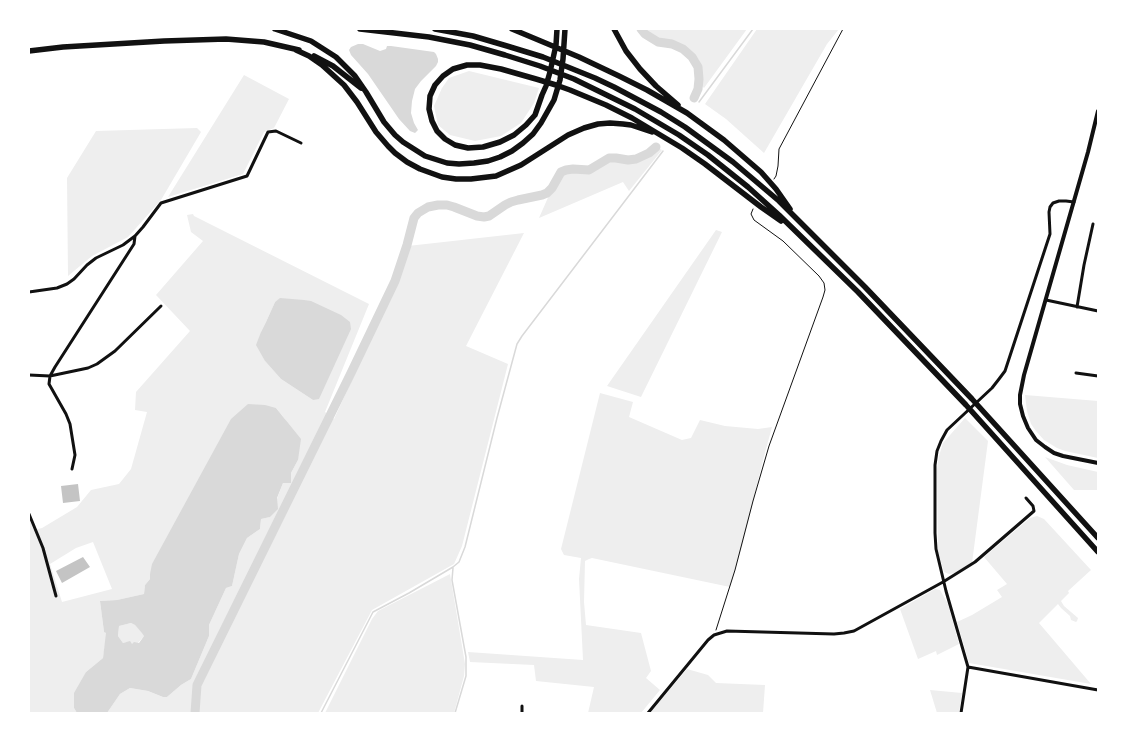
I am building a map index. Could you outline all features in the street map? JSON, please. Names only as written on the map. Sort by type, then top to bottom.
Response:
[{"type":"highway","points":[[275,29],[304,38],[326,50],[345,65],[366,92],[384,122],[403,142],[425,156],[447,163],[459,164],[474,164],[500,157],[512,151],[533,134],[554,100],[560,80],[565,29]]},
{"type":"highway","points":[[360,29],[429,37],[470,45],[540,66],[574,79],[635,109],[708,155],[748,187],[795,230],[908,344],[966,405],[1098,552]]},
{"type":"highway","points":[[436,29],[473,36],[508,46],[576,70],[614,87],[666,116],[685,127],[728,158],[757,181],[798,220],[915,339],[1045,478],[1098,538]]},
{"type":"highway","points":[[512,29],[579,57],[619,76],[687,113]]},
{"type":"highway","points":[[557,29],[550,72],[542,95],[534,115],[526,125],[514,135],[500,142],[483,147],[468,148],[455,145],[444,139],[432,122],[429,109],[430,96],[435,85],[443,76],[453,69],[467,65],[480,65],[501,69],[536,79],[570,90],[618,110],[664,136],[704,164],[760,207],[795,230]]},
{"type":"highway","points":[[614,29],[626,51],[656,86],[687,113],[724,140],[761,172],[776,189],[798,220]]},
{"type":"highway","points":[[29,51],[164,41],[226,39],[264,42],[307,53],[325,61],[366,92]]},
{"type":"highway","points":[[296,50],[309,56],[322,65],[344,85],[376,132],[395,153],[420,169],[442,177],[463,179],[496,176],[521,165],[568,135],[598,124],[610,123],[631,125],[664,136]]},
{"type":"street","points":[[1098,111],[1022,385],[1020,404],[1022,416],[1032,434],[1045,448],[1063,456],[1098,463]]},
{"type":"street","points":[[29,292],[57,288],[67,284],[91,262],[123,245],[134,236],[143,227],[161,203],[248,176],[268,132],[276,131],[301,143]]},
{"type":"street","points":[[961,713],[968,667],[943,582],[936,549],[935,465],[937,451],[947,430],[992,388],[1005,371],[1050,234],[1050,207],[1053,203],[1059,201],[1074,202]]},
{"type":"street","points":[[1077,307],[1093,224]]},
{"type":"street","points":[[72,470],[75,455],[70,424],[49,384],[50,376],[134,244],[134,236]]},
{"type":"street","points":[[1046,300],[1098,311]]},
{"type":"street","points":[[29,374],[50,376],[88,368],[96,364],[115,351],[161,306]]},
{"type":"street","points":[[1076,373],[1098,376]]},
{"type":"street","points":[[648,713],[708,640],[714,635],[727,631],[834,634],[854,630],[943,582],[975,562],[1032,513],[1034,510],[1033,506],[1026,498]]},
{"type":"street","points":[[29,514],[43,548],[56,596]]},
{"type":"street","points":[[968,667],[1098,690]]},
{"type":"street","points":[[522,706],[522,713]]},
{"type":"path","points":[[773,180],[776,176],[778,166],[779,149],[843,29]]},
{"type":"path","points":[[714,635],[735,570],[754,495],[769,446],[823,297],[824,290],[824,283],[819,276],[783,241],[754,220],[751,214],[753,208]]},
{"type":"shaded area","points":[[646,29],[747,29],[704,88],[701,85],[699,60],[691,51],[682,46],[660,40]]},
{"type":"shaded area","points":[[757,29],[839,29],[827,44],[764,153],[726,119],[705,104]]},
{"type":"shaded area","points":[[358,44],[363,44],[380,51],[386,49],[387,46],[391,46],[434,52],[436,54],[438,62],[436,66],[415,89],[411,113],[418,130],[415,133],[410,131],[399,119],[368,74],[351,55],[349,50],[351,47]]},
{"type":"shaded area","points":[[469,71],[539,88],[534,103],[521,123],[501,136],[475,141],[450,135],[438,125],[434,106],[442,88],[449,78]]},
{"type":"shaded area","points":[[244,75],[289,99],[274,128],[264,132],[243,174],[168,197]]},
{"type":"shaded area","points":[[197,128],[201,132],[161,200],[128,237],[92,256],[68,276],[67,178],[96,131]]},
{"type":"shaded area","points":[[658,148],[662,150],[629,191],[623,182],[539,218],[550,193],[564,174],[569,172],[585,172],[595,170],[609,161],[630,163],[638,161],[656,151]]},
{"type":"shaded area","points":[[193,214],[194,216],[369,304],[325,412],[334,419],[399,278],[408,246],[524,233],[466,346],[508,364],[462,546],[454,564],[372,610],[318,713],[197,713],[198,687],[286,514],[231,608],[194,685],[192,713],[107,713],[120,694],[130,688],[148,691],[163,697],[167,697],[191,679],[209,636],[209,625],[226,588],[232,586],[239,554],[247,538],[260,529],[261,519],[270,517],[283,483],[291,483],[291,473],[298,460],[285,419],[276,408],[150,574],[150,579],[145,585],[144,594],[117,600],[100,601],[104,632],[107,633],[103,658],[86,672],[74,708],[77,713],[29,713],[29,519],[34,530],[42,528],[77,507],[91,490],[119,484],[131,469],[147,412],[135,410],[136,392],[190,331],[156,295],[203,241],[191,232],[187,215]],"holes":[[[280,299],[292,300],[313,400],[281,379],[265,361],[261,332],[275,302]],[[93,542],[112,589],[62,602],[50,564],[76,548]]]},
{"type":"shaded area","points":[[716,230],[722,232],[641,397],[607,386]]},
{"type":"shaded area","points":[[280,298],[311,301],[341,315],[350,322],[351,329],[319,399],[313,400],[281,379],[265,361],[256,345],[275,302]]},
{"type":"shaded area","points":[[600,393],[633,402],[629,417],[682,440],[691,438],[700,420],[725,426],[758,429],[772,427],[743,543],[730,587],[592,558],[585,561],[584,602],[586,625],[641,633],[651,671],[646,678],[660,690],[641,713],[588,713],[594,687],[536,681],[534,665],[470,662],[468,652],[583,660],[579,579],[581,558],[564,555],[561,549]]},
{"type":"shaded area","points":[[1025,395],[1098,401],[1098,458],[1065,451],[1044,440],[1031,424],[1027,411]]},
{"type":"shaded area","points":[[248,404],[265,405],[276,408],[301,439],[298,460],[291,473],[291,483],[283,483],[277,498],[278,509],[270,517],[261,519],[260,529],[247,538],[239,554],[232,586],[226,588],[209,625],[209,636],[191,679],[167,697],[163,697],[148,691],[130,688],[120,694],[107,713],[77,713],[74,708],[74,693],[86,672],[103,658],[106,633],[104,632],[100,601],[117,600],[144,594],[145,585],[150,579],[152,564],[231,419]],"holes":[[[131,623],[135,625],[144,636],[139,643],[134,642],[132,644],[130,641],[123,643],[118,636],[119,626]]]},
{"type":"shaded area","points":[[965,418],[988,441],[972,563],[955,573],[949,574],[944,572],[938,552],[937,469],[943,443]]},
{"type":"shaded area","points":[[1045,457],[1067,465],[1098,472],[1098,490],[1074,490]]},
{"type":"shaded area","points":[[1037,516],[1044,519],[1091,570],[1068,591],[1069,593],[1061,601],[1064,606],[1078,618],[1077,621],[1071,620],[1070,616],[1058,604],[1039,623],[1091,684],[969,663],[957,622],[1002,597],[997,590],[1007,584],[984,557],[1030,518]]},
{"type":"shaded area","points":[[450,574],[465,664],[464,676],[454,713],[325,713],[372,619],[378,611]]},
{"type":"shaded area","points":[[935,589],[940,590],[948,604],[959,644],[937,655],[936,651],[918,659],[900,609]]},
{"type":"shaded area","points":[[131,623],[143,633],[144,636],[138,643],[132,645],[127,642],[123,643],[118,636],[119,626]]},
{"type":"shaded area","points":[[687,669],[708,675],[716,683],[765,685],[763,713],[650,713]]},
{"type":"shaded area","points":[[930,690],[962,693],[959,713],[937,713]]},
{"type":"building","points":[[78,484],[80,501],[63,503],[61,486]]},
{"type":"building","points":[[83,557],[90,567],[62,583],[56,571]]},
{"type":"waterway","points":[[641,29],[645,34],[658,42],[672,44],[683,49],[692,57],[698,67],[699,79],[698,89],[694,98]]},
{"type":"waterway","points":[[699,102],[753,29]]},
{"type":"waterway","points":[[195,713],[197,685],[395,281],[414,218],[418,213],[428,207],[447,205],[477,216],[489,216],[511,202],[547,193],[552,188],[561,172],[573,169],[589,170],[609,158],[628,160],[636,159],[649,153],[656,147]]},
{"type":"waterway","points":[[321,713],[373,612],[409,593],[459,562],[465,547],[517,344],[663,151]]},
{"type":"waterway","points":[[453,568],[452,580],[466,657],[466,676],[455,713]]}]
